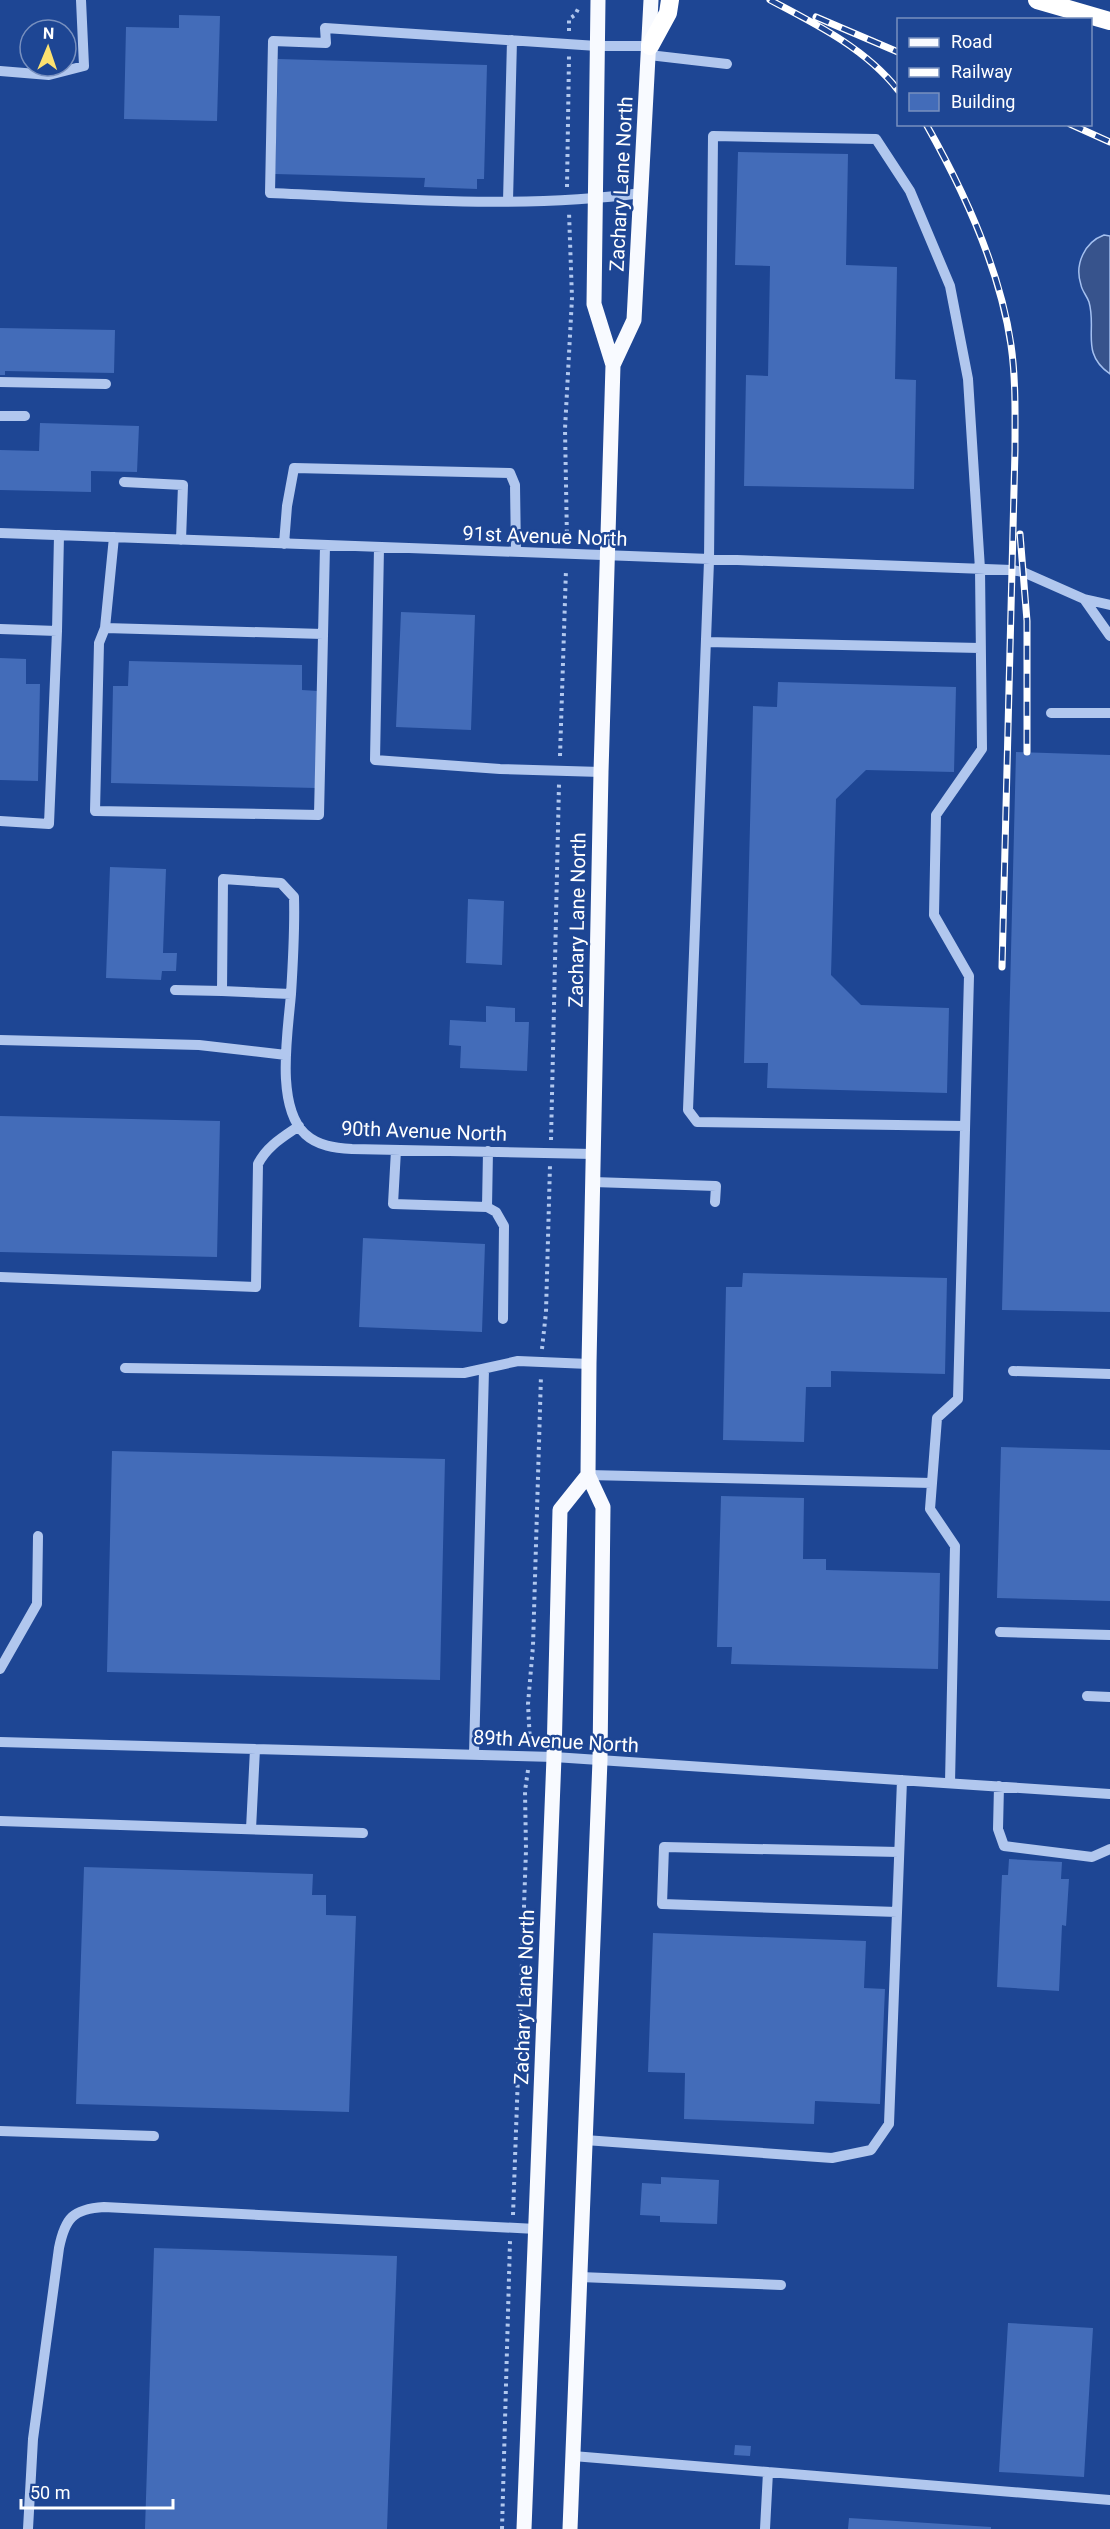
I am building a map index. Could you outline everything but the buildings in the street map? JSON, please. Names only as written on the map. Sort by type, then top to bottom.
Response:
[{"type":"highway","points":[[650,51],[668,13],[670,0]]},
{"type":"highway","points":[[1037,0],[1110,21]]},
{"type":"highway","points":[[1074,0],[1110,15]]},
{"type":"main road","name":"Zachary Lane North","points":[[570,2529],[600,1760],[603,1507],[588,1475],[601,772],[613,365],[594,304],[598,0]]},
{"type":"main road","name":"Zachary Lane North","points":[[613,365],[634,320],[651,0]]},
{"type":"main road","name":"Zachary Lane North","points":[[524,2529],[554,1757],[560,1510],[588,1475]]},
{"type":"street","points":[[0,71],[49,75],[84,66],[81,0]]},
{"type":"street","points":[[641,193],[594,200],[477,202],[270,193],[273,41],[326,43],[325,28],[597,46],[650,51],[727,64]]},
{"type":"street","points":[[508,201],[512,40]]},
{"type":"street","points":[[950,1783],[955,1546],[930,1509],[937,1418],[958,1399],[969,976],[934,915],[936,815],[982,749],[980,569],[968,379],[950,286],[910,191],[876,139],[713,136],[709,561],[688,1110],[697,1122],[965,1126]]},
{"type":"street","points":[[0,382],[106,384]]},
{"type":"street","points":[[0,417],[25,416]]},
{"type":"street","points":[[284,544],[287,506],[294,468],[510,473],[515,485],[516,552]]},
{"type":"street","points":[[124,482],[183,485],[181,540]]},
{"type":"street","name":"91st Avenue North","points":[[0,533],[709,561],[980,569],[1023,572],[1084,599],[1110,605]]},
{"type":"street","points":[[0,821],[49,824],[59,535]]},
{"type":"street","points":[[114,537],[105,628],[99,643],[95,811],[319,815],[325,546]]},
{"type":"street","points":[[379,548],[375,760],[500,769],[601,772]]},
{"type":"street","points":[[1084,599],[1110,636]]},
{"type":"street","points":[[105,628],[323,634]]},
{"type":"street","points":[[0,629],[57,631]]},
{"type":"street","points":[[706,642],[980,648]]},
{"type":"street","points":[[1051,713],[1110,713]]},
{"type":"street","points":[[0,1277],[256,1287],[258,1164],[263,1154],[272,1145],[298,1126],[293,1116],[288,1092],[286,1055],[291,994],[294,897],[281,883],[223,879],[222,991]]},
{"type":"street","points":[[175,990],[291,994]]},
{"type":"street","points":[[0,1040],[200,1045],[286,1055]]},
{"type":"street","name":"90th Avenue North","points":[[298,1126],[315,1141],[326,1146],[352,1149],[593,1154]]},
{"type":"street","points":[[396,1150],[393,1204],[487,1207],[496,1212],[504,1226],[503,1319]]},
{"type":"street","points":[[487,1207],[488,1152]]},
{"type":"street","points":[[592,1182],[716,1186],[715,1202]]},
{"type":"street","points":[[125,1368],[464,1373],[518,1361],[589,1364]]},
{"type":"street","points":[[474,1754],[484,1370]]},
{"type":"street","points":[[1014,1371],[1110,1374]]},
{"type":"street","points":[[588,1475],[932,1483]]},
{"type":"street","points":[[0,1669],[37,1604],[38,1536]]},
{"type":"street","points":[[1000,1632],[1110,1635]]},
{"type":"street","points":[[1087,1696],[1110,1697]]},
{"type":"street","name":"89th Avenue North","points":[[0,1742],[554,1757],[1110,1794]]},
{"type":"street","points":[[251,1829],[255,1749]]},
{"type":"street","points":[[585,2140],[832,2158],[871,2150],[889,2124],[902,1780]]},
{"type":"street","points":[[999,1786],[998,1829],[1004,1846],[1092,1857],[1110,1850]]},
{"type":"street","points":[[0,1821],[363,1833]]},
{"type":"street","points":[[897,1912],[662,1904],[664,1847],[899,1851]]},
{"type":"street","points":[[0,2131],[154,2136]]},
{"type":"street","points":[[28,2529],[33,2439],[59,2248],[62,2231],[75,2214],[88,2208],[104,2207],[536,2229]]},
{"type":"street","points":[[580,2277],[781,2284]]},
{"type":"street","points":[[573,2456],[1110,2500]]},
{"type":"street","points":[[765,2529],[768,2472]]},
{"type":"path","points":[[567,523],[565,514],[565,429],[572,298],[566,170],[569,19],[578,11],[580,0]]},
{"type":"path","points":[[551,1124],[565,583]]},
{"type":"path","points":[[530,1719],[528,1704],[533,1646],[541,1362],[546,1312],[550,1181]]},
{"type":"path","points":[[502,2529],[511,2228],[525,1895],[525,1791]]},
{"type":"water","points":[[1104,235],[1110,236],[1110,374],[1095,358],[1092,349],[1091,312],[1079,277],[1080,262],[1087,248],[1097,238]]},
{"type":"railway","points":[[770,0],[822,28],[856,50],[897,89]]},
{"type":"railway","points":[[816,17],[897,52]]},
{"type":"railway","points":[[927,126],[954,176],[979,231],[1006,316],[1013,358],[1015,450],[1002,967]]},
{"type":"railway","points":[[1074,126],[1110,142]]},
{"type":"railway","points":[[1020,534],[1027,621],[1027,752]]}]
